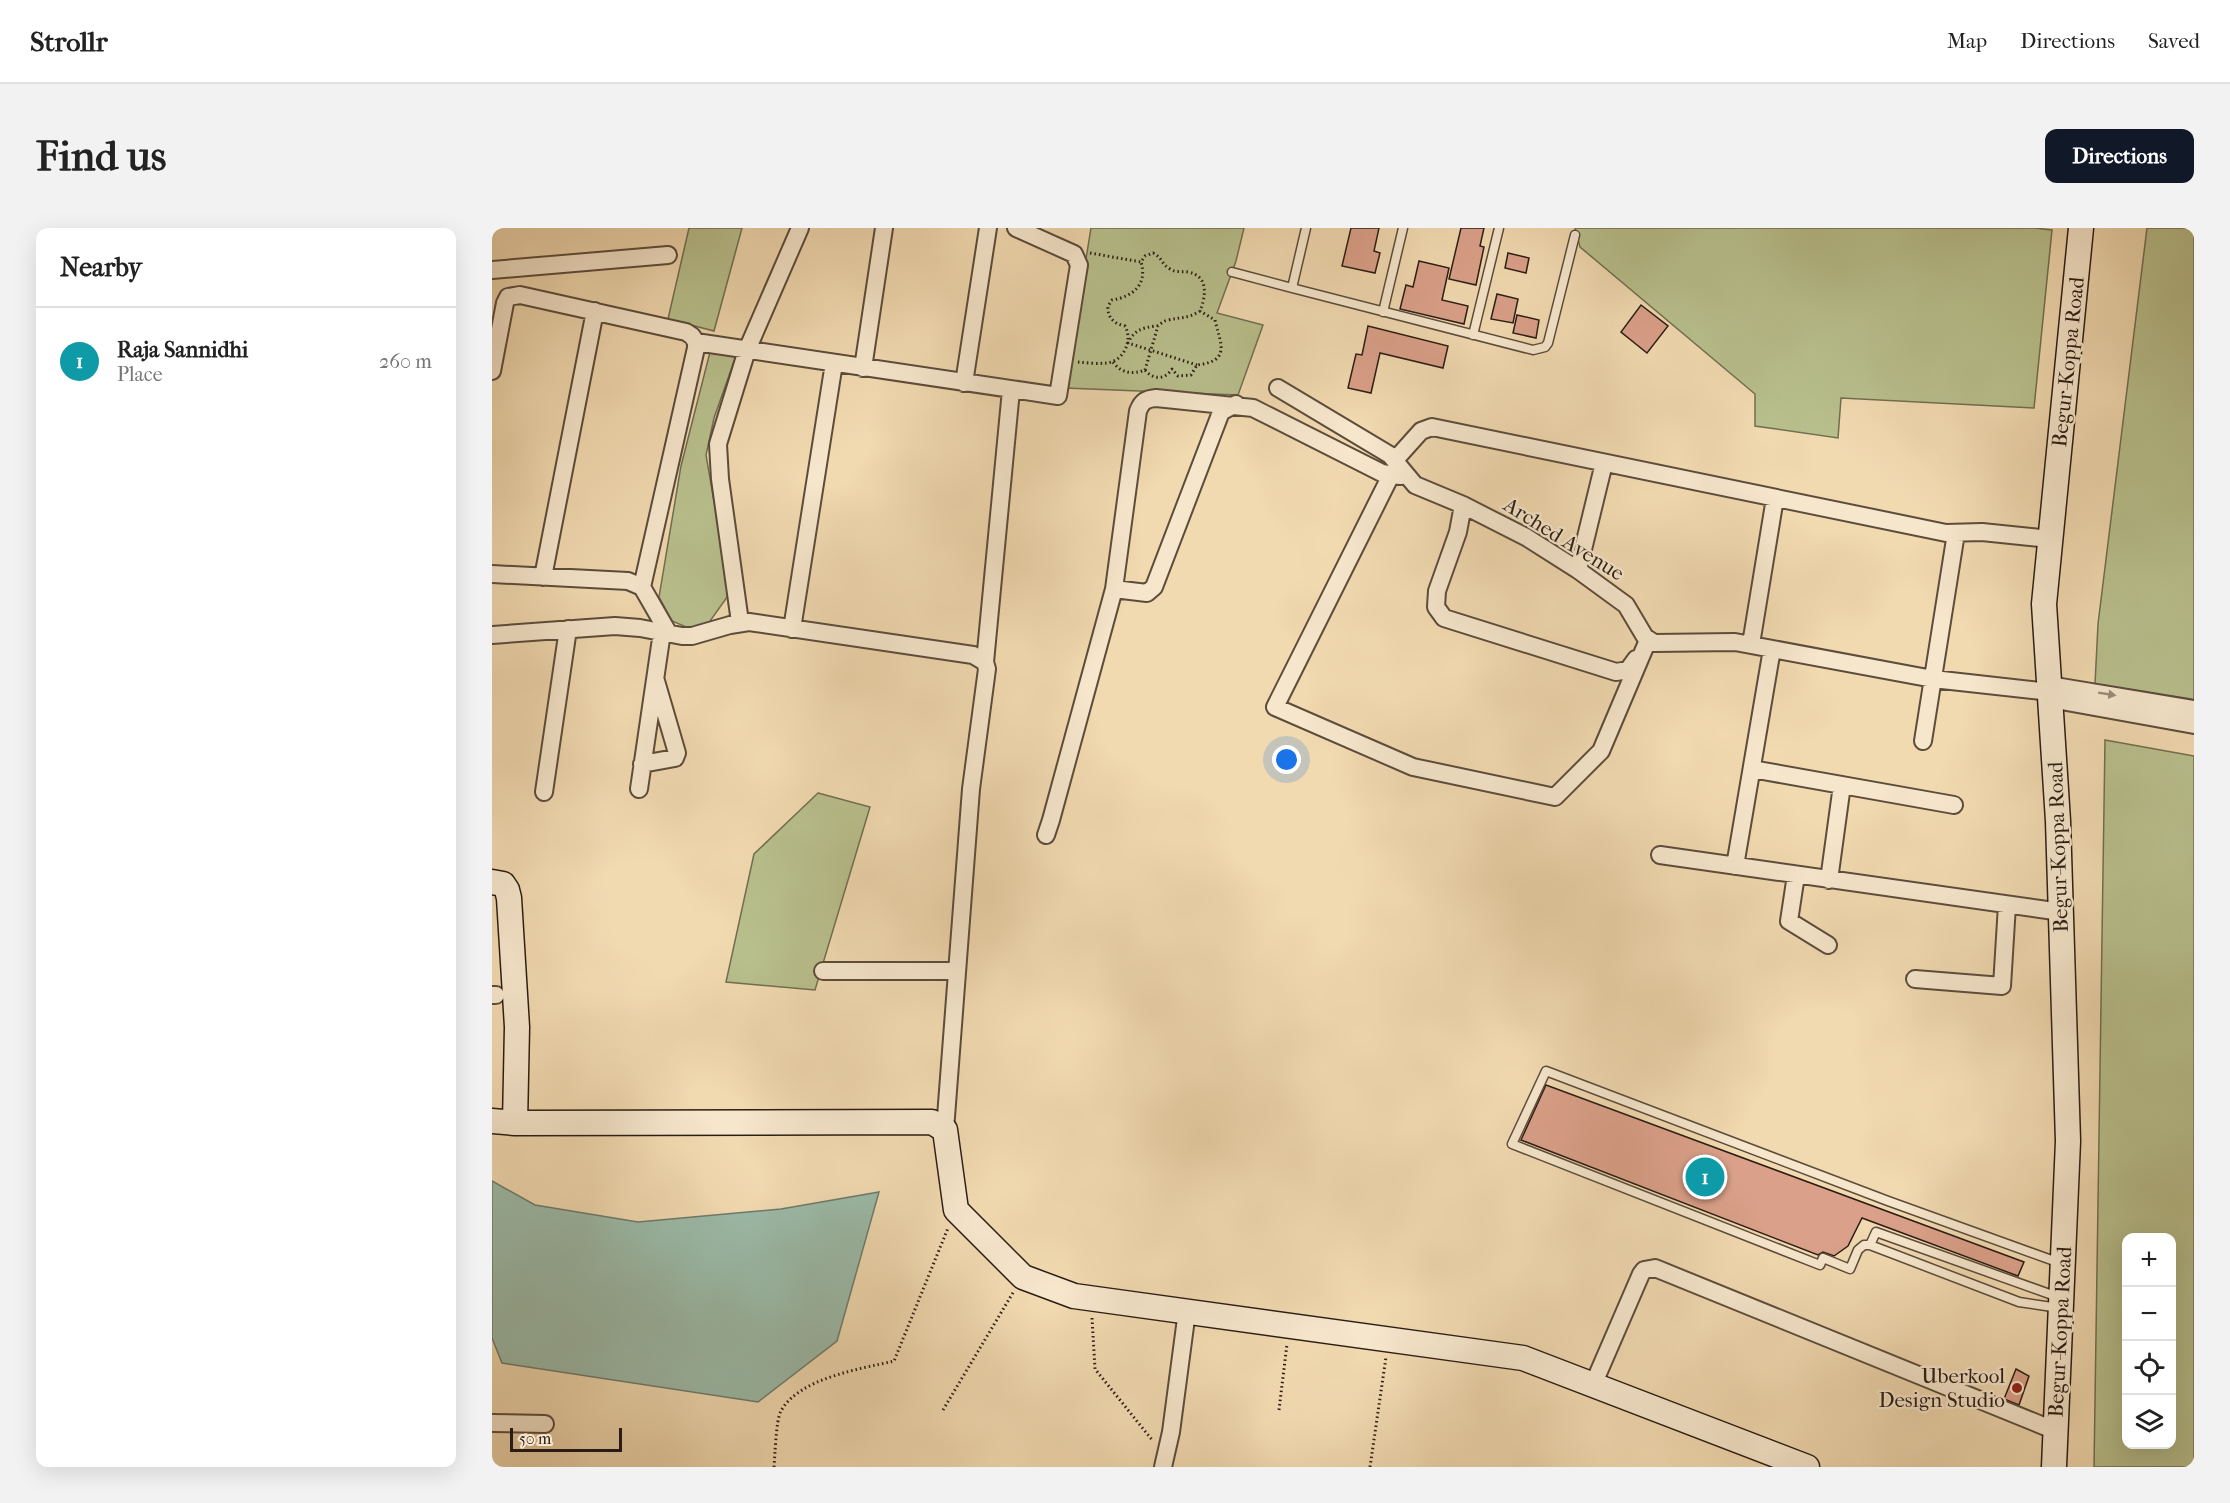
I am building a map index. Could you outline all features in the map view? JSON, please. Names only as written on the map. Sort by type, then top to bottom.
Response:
[{"type":"street","points":[[740,622],[720,479],[718,444],[747,350],[800,228]]},
{"type":"street","points":[[863,368],[884,228]]},
{"type":"street","points":[[964,383],[988,228]]},
{"type":"street","points":[[696,342],[1058,396],[1079,265],[1074,254],[1016,228]]},
{"type":"street","name":"Begur-Koppa Road","points":[[2054,1467],[2068,1142],[2061,912],[2044,604],[2081,228]]},
{"type":"street","points":[[492,270],[668,255]]},
{"type":"street","points":[[492,371],[508,297],[520,295],[686,332],[692,336],[696,342],[696,348],[642,587]]},
{"type":"street","points":[[543,577],[595,311]]},
{"type":"street","points":[[792,628],[834,363]]},
{"type":"street","points":[[1278,388],[1390,455],[1398,471]]},
{"type":"street","points":[[1011,390],[985,662],[987,669],[971,789],[945,1130],[956,1210],[1023,1277],[1074,1296],[1523,1358],[1803,1466]]},
{"type":"street","name":"Arched Avenue","points":[[1114,590],[1138,411],[1141,403],[1148,398],[1156,398],[1236,404],[1253,408],[1382,473],[1398,471],[1415,485],[1463,505],[1526,537],[1578,570],[1626,605],[1648,640]]},
{"type":"street","points":[[1046,835],[1114,590],[1147,593],[1154,587],[1221,412],[1236,404]]},
{"type":"street","points":[[1648,640],[1601,750],[1555,796],[1413,767],[1275,707],[1398,471],[1421,431],[1432,427],[1956,533],[1982,532],[2050,539]]},
{"type":"street","points":[[1578,570],[1604,463]]},
{"type":"street","points":[[1751,644],[1775,498]]},
{"type":"street","points":[[1463,505],[1458,532],[1437,591],[1436,607],[1444,618],[1616,672],[1628,670],[1648,640]]},
{"type":"street","points":[[1923,741],[1956,533]]},
{"type":"street","points":[[492,574],[628,581],[642,587],[666,633],[655,678],[639,789]]},
{"type":"street","points":[[492,635],[627,626],[682,636],[702,634],[740,622],[973,655],[985,662]]},
{"type":"street","points":[[544,792],[568,629]]},
{"type":"street","points":[[1648,640],[1665,643],[1735,642],[1933,678],[2194,708]]},
{"type":"street","points":[[1735,866],[1772,649]]},
{"type":"street","points":[[642,764],[669,760],[675,758],[677,753],[655,678]]},
{"type":"street","points":[[2050,692],[2194,725]]},
{"type":"street","points":[[1752,769],[1954,805]]},
{"type":"street","points":[[1829,880],[1842,785]]},
{"type":"street","points":[[1660,855],[2061,912]]},
{"type":"street","points":[[1796,875],[1788,921],[1828,945]]},
{"type":"street","points":[[492,882],[503,884],[509,898],[517,1027],[503,1122],[932,1122],[945,1130]]},
{"type":"street","points":[[1915,979],[2002,986],[2007,905]]},
{"type":"street","points":[[823,971],[957,971]]},
{"type":"street","points":[[1593,1385],[1641,1274],[1644,1270],[1654,1268],[2056,1431]]},
{"type":"street","points":[[1164,1461],[1187,1311]]},
{"type":"street","points":[[492,1423],[545,1424]]},
{"type":"lane","points":[[1292,288],[1306,228]]},
{"type":"lane","points":[[1383,312],[1403,228]]},
{"type":"lane","points":[[1473,335],[1499,228]]},
{"type":"lane","points":[[1232,272],[1533,350],[1545,347],[1548,342],[1575,235]]},
{"type":"lane","points":[[2061,1304],[2019,1302],[1870,1245],[1864,1245],[1858,1250],[1850,1269],[1823,1258],[1820,1265],[1512,1144],[1546,1071],[1888,1201],[2063,1264]]},
{"type":"lane","points":[[1870,1245],[1876,1232],[2061,1304]]},
{"type":"path","points":[[1061,248],[1141,262]]},
{"type":"path","points":[[1128,343],[1127,329],[1110,318],[1108,306],[1112,300],[1130,294],[1139,287],[1143,277],[1141,262],[1145,256],[1153,254],[1160,257],[1171,270],[1197,275],[1204,283],[1205,289],[1200,311]]},
{"type":"path","points":[[1113,362],[1125,372],[1139,373],[1145,370],[1158,326],[1165,320],[1183,319],[1200,311]]},
{"type":"path","points":[[1128,343],[1197,364],[1204,364],[1217,357],[1222,342],[1217,334],[1215,320],[1200,311]]},
{"type":"path","points":[[1064,362],[1113,362],[1121,356],[1131,336],[1143,327],[1158,326]]},
{"type":"path","points":[[1145,370],[1158,378],[1166,376],[1172,369],[1178,376],[1187,377],[1194,372],[1197,364]]},
{"type":"path","points":[[774,1467],[780,1412],[799,1391],[841,1374],[894,1361],[956,1210]]},
{"type":"path","points":[[943,1410],[1023,1277]]},
{"type":"path","points":[[1090,1298],[1095,1369],[1164,1461]]},
{"type":"path","points":[[1279,1410],[1289,1324]]},
{"type":"path","points":[[1370,1467],[1389,1338]]},
{"type":"green space","points":[[689,228],[742,228],[714,331],[668,319]]},
{"type":"green space","points":[[1091,228],[1244,228],[1236,261],[1217,313],[1263,325],[1238,395],[1065,388]]},
{"type":"green space","points":[[1575,228],[2035,228],[2052,230],[2034,408],[1841,398],[1838,438],[1755,426],[1755,394],[1580,247]]},
{"type":"green space","points":[[2147,228],[2194,228],[2194,700],[2095,684],[2098,624]]},
{"type":"green space","points":[[710,352],[736,356],[714,418],[706,455],[730,593],[708,624],[693,630],[672,621],[659,597],[681,466]]},
{"type":"green space","points":[[2105,740],[2194,756],[2194,1467],[2094,1467]]},
{"type":"green space","points":[[818,793],[870,807],[815,990],[726,982],[754,854]]},
{"type":"shaded area","points":[[492,1181],[535,1205],[638,1222],[781,1209],[879,1192],[837,1341],[758,1402],[502,1363],[492,1338]]},
{"type":"building","points":[[1351,228],[1379,228],[1374,251],[1380,253],[1375,273],[1342,266]]},
{"type":"building","points":[[1461,228],[1484,228],[1480,246],[1484,247],[1476,285],[1449,279]]},
{"type":"building","points":[[1508,253],[1529,258],[1526,273],[1505,268]]},
{"type":"building","points":[[1419,261],[1449,268],[1442,300],[1468,306],[1464,324],[1400,309],[1406,285],[1413,287]]},
{"type":"building","points":[[1497,294],[1518,299],[1513,323],[1491,319]]},
{"type":"building","points":[[1641,305],[1668,326],[1647,353],[1621,332]]},
{"type":"building","points":[[1517,315],[1539,320],[1536,338],[1513,333]]},
{"type":"building","points":[[1368,326],[1448,346],[1443,368],[1380,353],[1371,393],[1348,388],[1356,354],[1362,355]]},
{"type":"building","points":[[1546,1085],[2024,1262],[2018,1276],[1862,1218],[1848,1246],[1834,1256],[1823,1252],[1818,1255],[1521,1140]]},
{"type":"building","name":"Uberkool Design Studio","points":[[2016,1369],[2029,1376],[2019,1405],[2004,1399]]},
{"type":"place","name":"Raja Sannidhi","points":[[1705,1177]]},
{"type":"place","name":"Uberkool Design Studio","points":[[2017,1388]]}]
